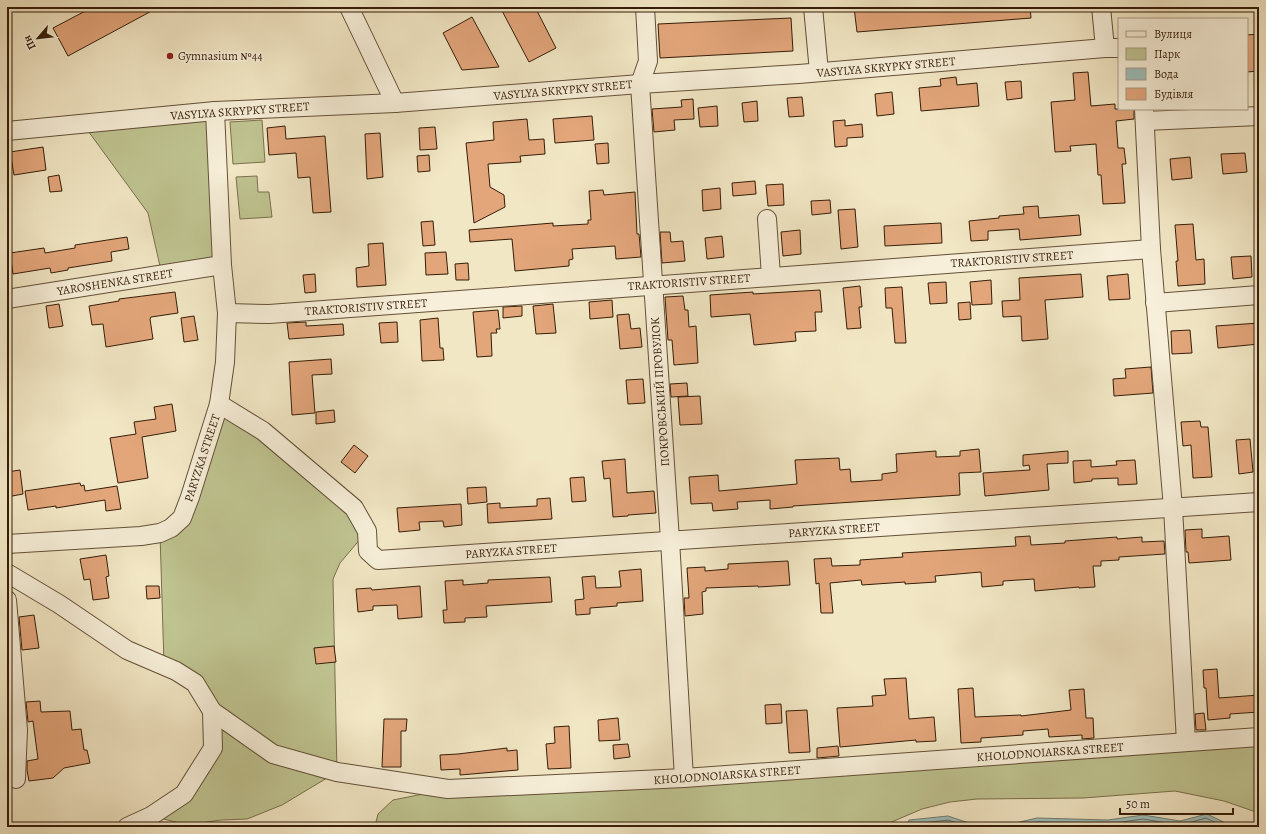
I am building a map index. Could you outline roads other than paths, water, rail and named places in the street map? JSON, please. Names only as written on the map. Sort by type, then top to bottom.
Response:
[{"type":"street","points":[[349,7],[395,103]]},
{"type":"street","name":"ПОКРОВСЬКИЙ ПРОВУЛОК","points":[[645,7],[648,61],[640,84],[684,778]]},
{"type":"street","points":[[813,7],[819,72]]},
{"type":"street","points":[[1101,7],[1112,48]]},
{"type":"street","name":"VASYLYA SKRYPKY STREET","points":[[7,131],[215,111],[395,103],[819,72],[1112,48]]},
{"type":"street","points":[[215,111],[222,266],[227,313],[225,362],[219,404]]},
{"type":"street","points":[[1186,742],[1173,508],[1155,303],[1144,115],[1259,116]]},
{"type":"street","points":[[767,219],[771,276]]},
{"type":"street","name":"TRAKTORISTIV STREET","points":[[227,313],[269,314],[1151,248]]},
{"type":"street","name":"YAROSHENKA STREET","points":[[7,299],[222,266]]},
{"type":"street","points":[[1155,303],[1259,295]]},
{"type":"street","name":"PARYZKA STREET","points":[[7,544],[141,536],[160,533],[171,528],[182,518],[219,404],[264,431],[354,508],[367,531],[368,551],[378,560],[1259,502]]},
{"type":"street","points":[[7,573],[59,604],[127,650],[176,671],[195,683],[212,711],[213,748],[184,794],[151,816],[127,827]]},
{"type":"street","points":[[7,600],[18,730],[16,779]]},
{"type":"street","name":"KHOLODNOIARSKA STREET","points":[[212,711],[273,754],[337,772],[448,789],[684,778],[1259,737]]},
{"type":"water","points":[[1207,814],[1234,827],[998,827],[1037,818],[1108,820],[1143,815],[1180,821]]},
{"type":"water","points":[[948,816],[981,827],[907,827],[909,820]]},
{"type":"place","name":"Gymnasium №44","points":[[170,56]]}]
